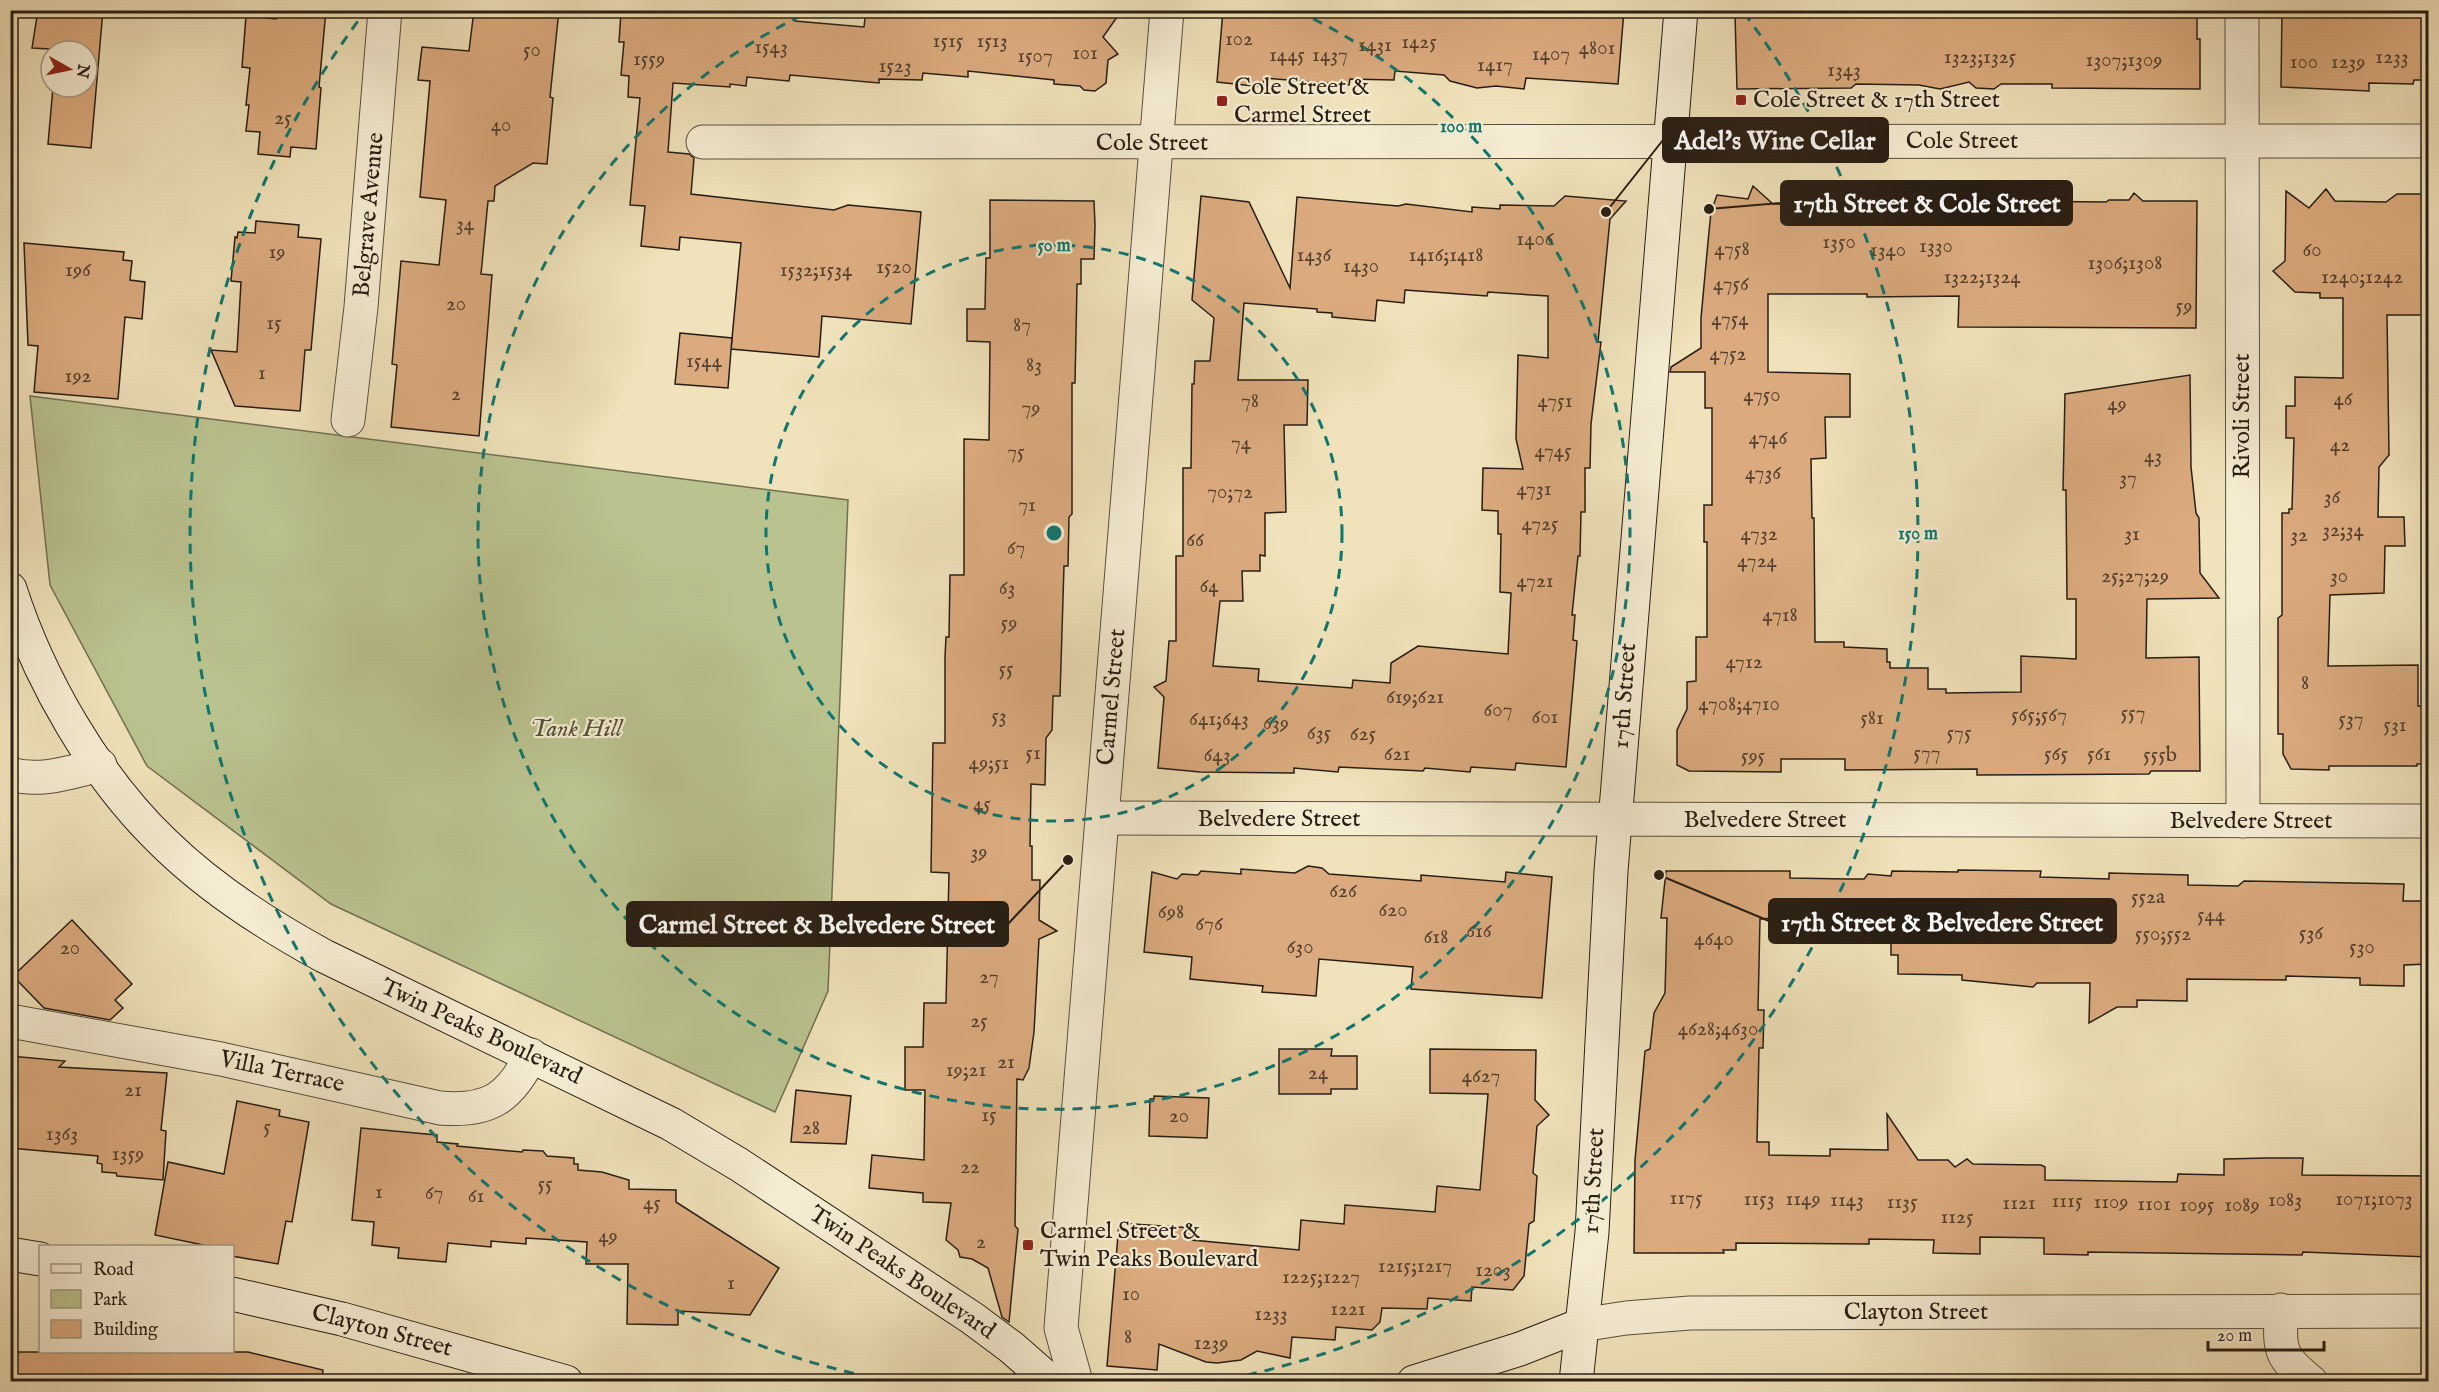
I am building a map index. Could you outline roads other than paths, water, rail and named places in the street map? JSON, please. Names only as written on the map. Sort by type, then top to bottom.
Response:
[{"type":"street","name":"Belgrave Avenue","points":[[348,420],[361,307],[385,10]]},
{"type":"street","name":"Carmel Street","points":[[1076,1382],[1061,1328],[1167,10]]},
{"type":"street","name":"17th Street","points":[[1576,1382],[1592,1232],[1616,819],[1668,142],[1681,10]]},
{"type":"street","name":"Rivoli Street","points":[[2242,10],[2243,820]]},
{"type":"street","name":"Cole Street","points":[[703,142],[2428,141]]},
{"type":"street","name":"Twin Peaks Boulevard","points":[[10,588],[36,658],[50,688],[100,765],[140,818],[201,876],[254,915],[293,939],[352,970],[642,1109],[729,1158],[972,1318],[1011,1347],[1051,1382]]},
{"type":"street","points":[[10,774],[26,778],[41,778],[100,765]]},
{"type":"street","name":"Belvedere Street","points":[[1102,818],[2428,821]]},
{"type":"street","name":"Villa Terrace","points":[[10,1021],[221,1059],[440,1108],[455,1109],[470,1109],[497,1099],[523,1072],[531,1055]]},
{"type":"street","points":[[10,1254],[39,1259]]},
{"type":"street","name":"Clayton Street","points":[[234,1294],[342,1319],[566,1382]]},
{"type":"street","points":[[2281,1310],[2280,1348],[2296,1370],[2311,1382]]},
{"type":"street","name":"Clayton Street","points":[[1424,1381],[1520,1349],[1581,1325],[1626,1318],[1690,1313],[2428,1311]]},
{"type":"place","name":"Cole Street & 17th Street","points":[[1741,100]]},
{"type":"place","name":"Cole Street & Carmel Street","points":[[1222,101]]},
{"type":"place","name":"17th Street & Cole Street","points":[[1709,209]]},
{"type":"place","name":"Adel's Wine Cellar","points":[[1606,212]]},
{"type":"place","name":"Carmel Street & Belvedere Street","points":[[1068,860]]},
{"type":"place","name":"17th Street & Belvedere Street","points":[[1659,875]]},
{"type":"place","name":"Carmel Street & Twin Peaks Boulevard","points":[[1028,1245]]},
{"type":"park label","name":"Tank Hill","points":[[576,729]]}]
